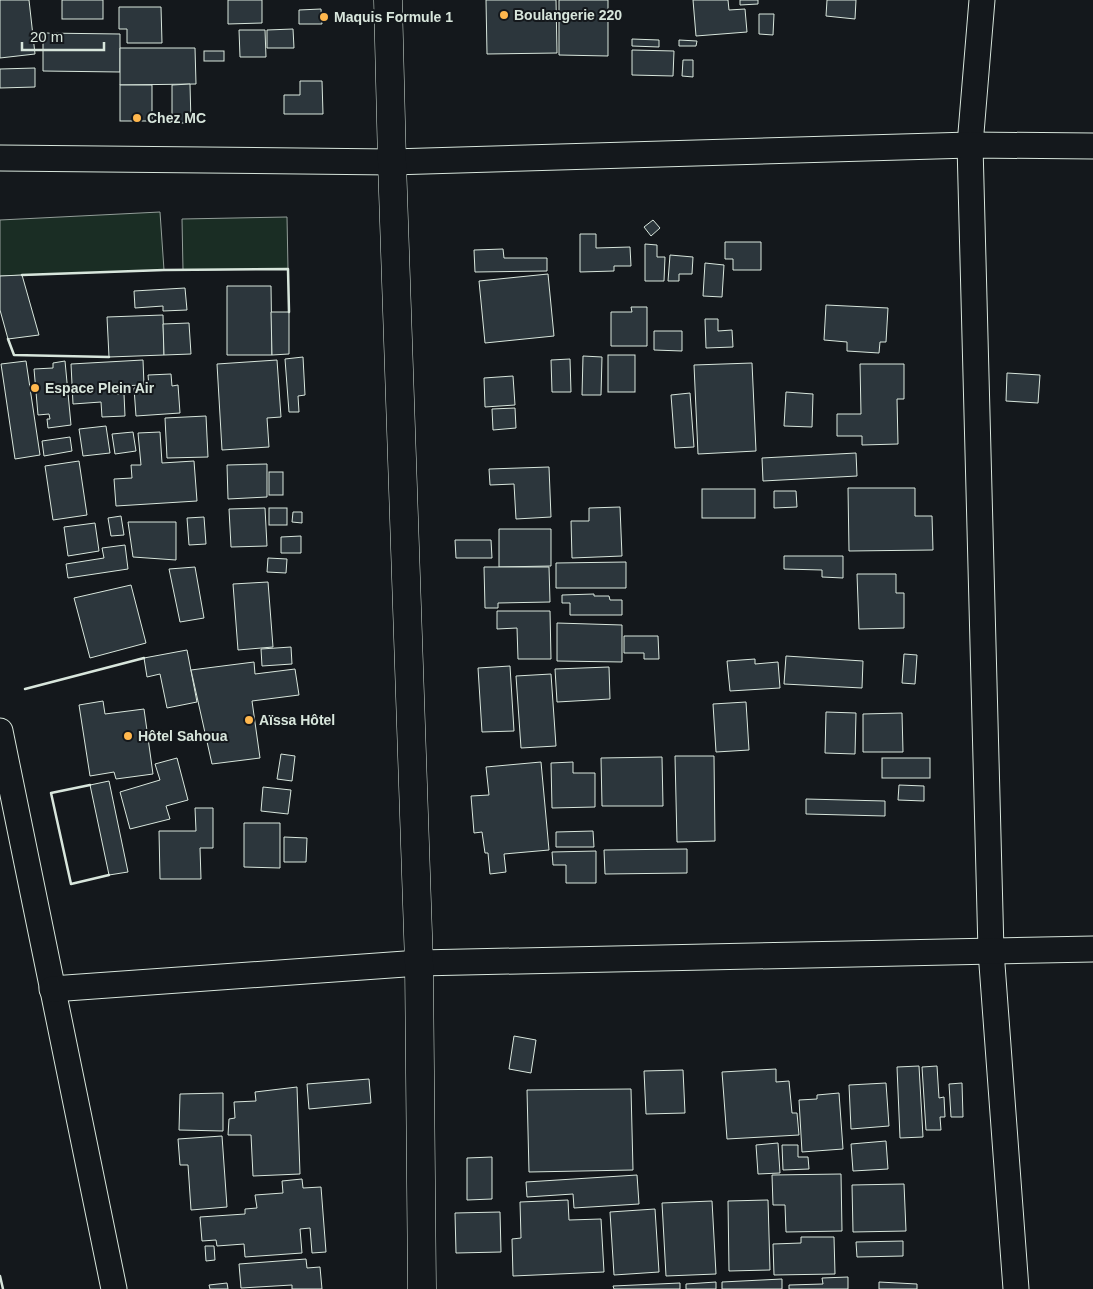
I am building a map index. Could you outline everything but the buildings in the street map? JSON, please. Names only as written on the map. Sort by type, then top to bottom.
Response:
[{"type":"street","points":[[388,0],[419,964],[422,1289]]},
{"type":"street","points":[[982,0],[970,145],[991,951],[1016,1289]]},
{"type":"street","points":[[0,158],[392,162],[970,145],[1093,146]]},
{"type":"street","points":[[0,731],[114,1289]]},
{"type":"street","points":[[52,989],[419,964],[1093,949]]},
{"type":"green space","points":[[160,212],[164,270],[0,276],[0,220]]},
{"type":"green space","points":[[287,217],[288,269],[183,270],[182,219]]},
{"type":"wall","points":[[22,275],[164,270],[288,269],[289,312]]},
{"type":"wall","points":[[8,339],[14,355],[109,357]]},
{"type":"wall","points":[[25,689],[144,658]]},
{"type":"wall","points":[[90,785],[51,793],[71,884],[109,875]]},
{"type":"wall","points":[[0,1276],[3,1289]]},
{"type":"place","name":"Boulangerie 220","points":[[504,15]]},
{"type":"place","name":"Maquis Formule 1","points":[[324,17]]},
{"type":"place","name":"Chez MC","points":[[137,118]]},
{"type":"place","name":"Espace Plein Air","points":[[35,388]]},
{"type":"place","name":"Aïssa Hôtel","points":[[249,720]]},
{"type":"place","name":"Hôtel Sahoua","points":[[128,736]]}]
